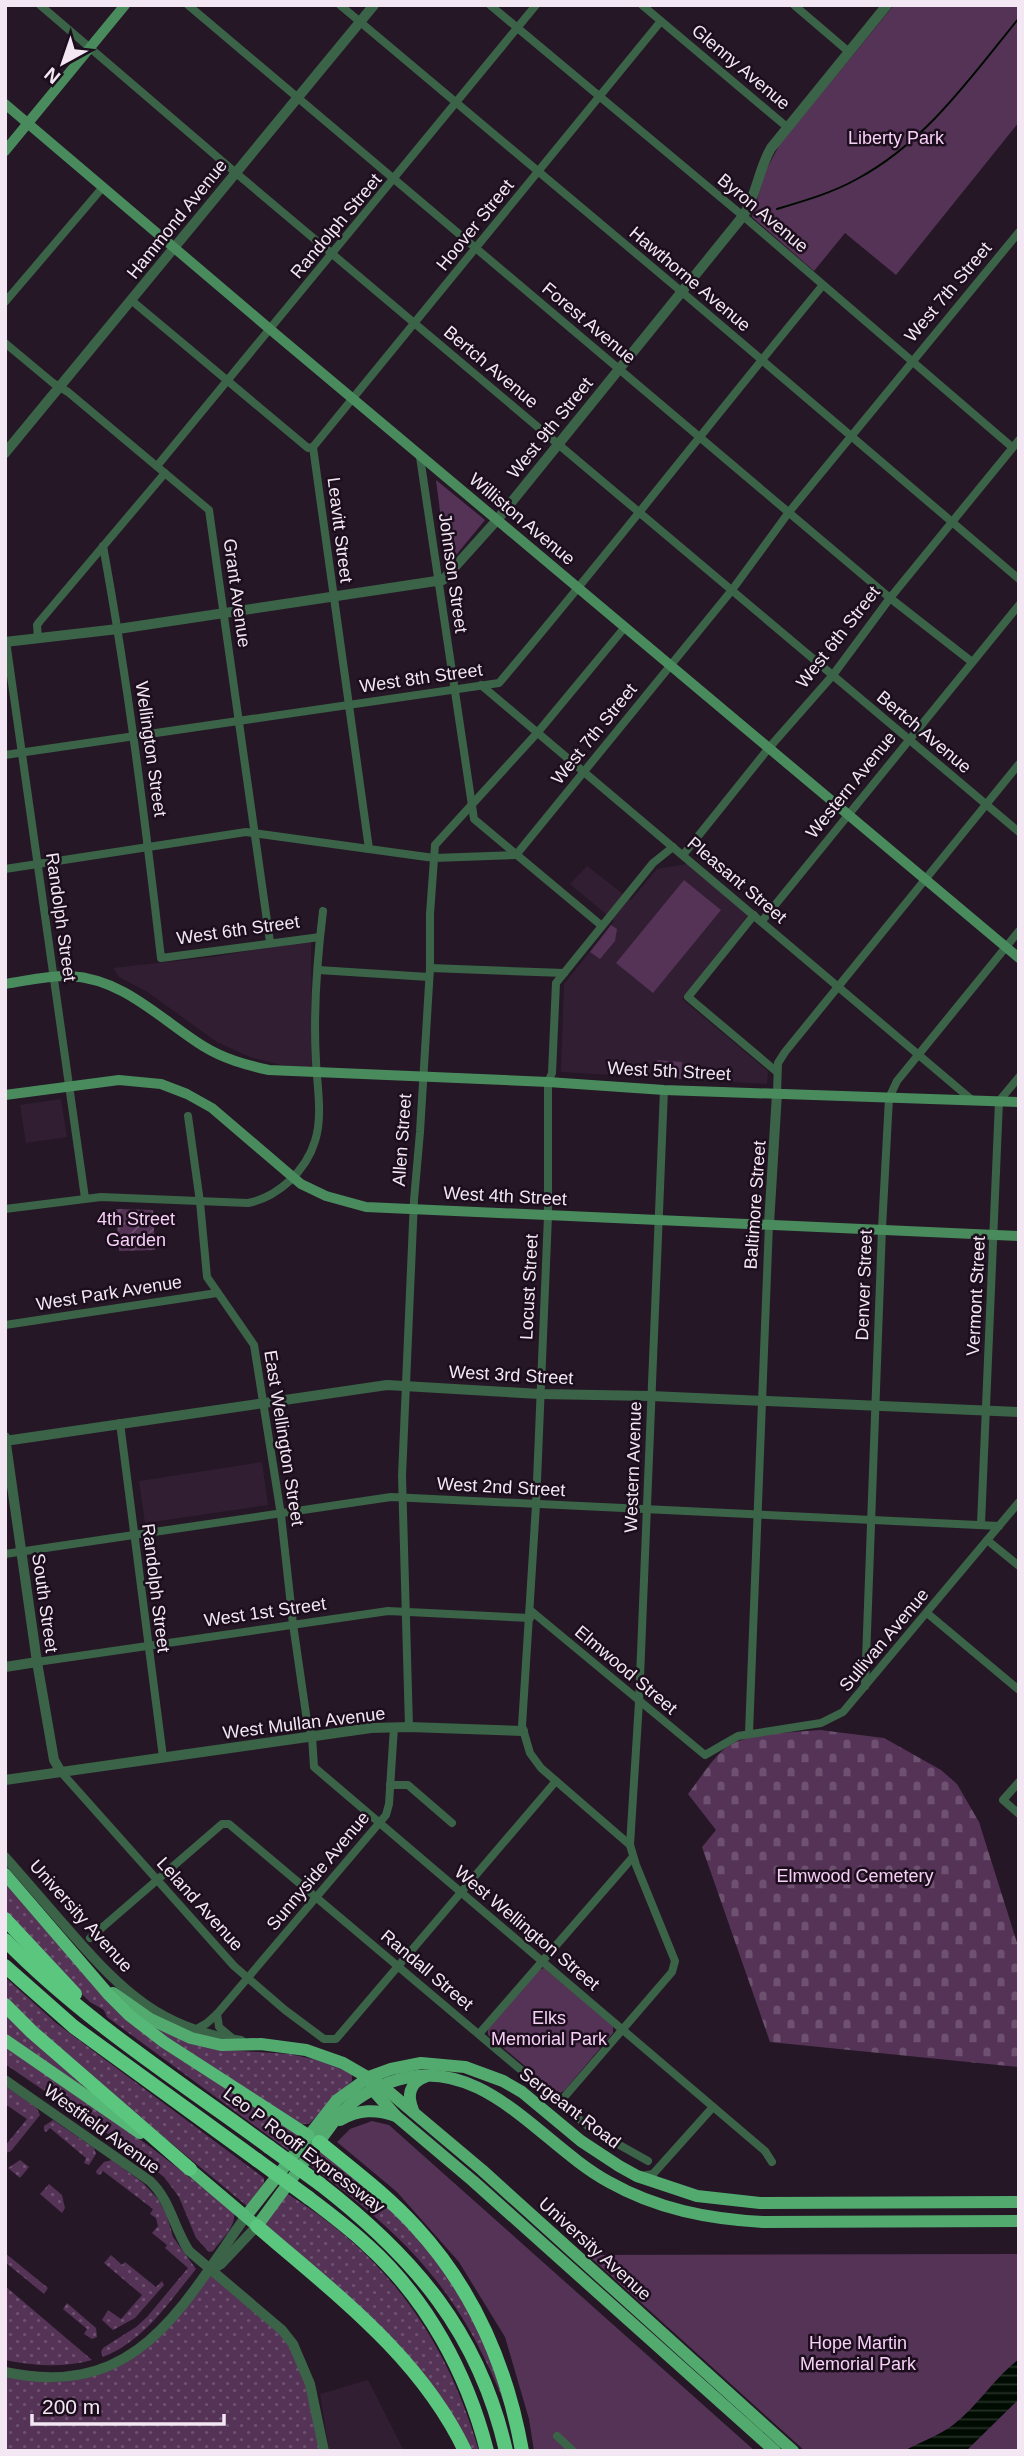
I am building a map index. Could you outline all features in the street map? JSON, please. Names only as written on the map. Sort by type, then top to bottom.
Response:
[{"type":"highway","points":[[5,1874],[109,1995],[145,2028],[314,2138],[385,2196],[409,2220],[457,2280],[483,2325],[508,2389],[522,2451]]},
{"type":"highway","points":[[5,1919],[116,2035]]},
{"type":"highway","name":"Leo P Rooff Expressway","points":[[5,1940],[64,1996],[320,2184],[380,2233],[411,2265],[441,2303],[483,2384],[506,2451]]},
{"type":"highway","name":"Leo P Rooff Expressway","points":[[5,1966],[74,2026],[309,2198],[368,2246],[399,2278],[427,2315],[463,2381],[487,2451]]},
{"type":"highway","points":[[5,2005],[32,2032],[391,2344],[436,2402],[465,2451]]},
{"type":"highway","points":[[5,2040],[190,2169]]},
{"type":"main road","points":[[5,151],[125,5]]},
{"type":"main road","name":"Williston Avenue","points":[[5,104],[353,400],[1019,958]]},
{"type":"main road","points":[[5,984],[69,976],[83,978],[123,991],[203,1046],[235,1061],[269,1070],[317,1072]]},
{"type":"main road","name":"West 5th Street","points":[[317,1072],[664,1090],[1019,1102]]},
{"type":"main road","points":[[5,1096],[133,1080],[161,1084],[187,1094],[228,1120],[292,1178]]},
{"type":"main road","name":"West 4th Street","points":[[292,1178],[320,1194],[352,1205],[1019,1236]]},
{"type":"main road","points":[[75,1955],[124,2001],[164,2027],[191,2038],[221,2045],[261,2044]]},
{"type":"main road","name":"University Avenue","points":[[261,2044],[318,2053],[374,2084],[415,2113],[482,2170],[793,2451]]},
{"type":"main road","name":"Sergeant Road","points":[[257,2226],[337,2100],[374,2084],[407,2065],[428,2063],[451,2064],[490,2075],[522,2092],[598,2154],[637,2176],[696,2196],[736,2202],[1019,2202]]},
{"type":"main road","points":[[415,2113],[410,2102],[410,2090],[415,2082],[430,2076]]},
{"type":"main road","name":"Sergeant Road","points":[[246,2216],[314,2138],[333,2124],[374,2084],[430,2076],[457,2079],[483,2089],[509,2106],[588,2170],[656,2204],[694,2214],[735,2221],[763,2222],[1019,2221]]},
{"type":"main road","name":"University Avenue","points":[[374,2084],[396,2116],[493,2198],[775,2451]]},
{"type":"main road","points":[[333,2124],[346,2116],[365,2110],[396,2116]]},
{"type":"street","name":"Bertch Avenue","points":[[40,5],[1019,832]]},
{"type":"street","name":"Forest Avenue","points":[[188,5],[890,598],[972,662]]},
{"type":"street","name":"Hawthorne Avenue","points":[[340,5],[1019,579]]},
{"type":"street","name":"Hammond Avenue","points":[[5,453],[374,5]]},
{"type":"street","name":"Byron Avenue","points":[[490,5],[743,216],[911,361],[1016,443]]},
{"type":"street","name":"Randolph Street","points":[[157,466],[537,5]]},
{"type":"street","name":"Glenny Avenue","points":[[642,5],[787,127]]},
{"type":"street","points":[[794,5],[849,52]]},
{"type":"street","name":"West 9th Street","points":[[439,581],[444,580],[497,520],[743,216],[755,194],[765,156],[887,5]]},
{"type":"street","name":"Hoover Street","points":[[313,447],[661,21]]},
{"type":"street","points":[[5,302],[103,187]]},
{"type":"street","name":"West 7th Street","points":[[516,855],[732,590],[789,512],[850,436],[1019,232]]},
{"type":"street","name":"West 8th Street","points":[[5,755],[499,683],[641,513],[698,436],[823,285]]},
{"type":"street","points":[[131,300],[308,448],[313,447]]},
{"type":"street","name":"Grant Avenue","points":[[5,343],[209,510],[270,942]]},
{"type":"street","name":"West 6th Street","points":[[683,855],[768,749],[833,675],[890,598],[1016,443]]},
{"type":"street","name":"Leavitt Street","points":[[313,447],[369,849]]},
{"type":"street","name":"Johnson Street","points":[[421,457],[474,819],[602,926]]},
{"type":"street","points":[[37,638],[37,625],[40,621],[165,473]]},
{"type":"street","name":"Wellington Street","points":[[103,546],[118,629],[149,849],[161,958]]},
{"type":"street","points":[[6,642],[118,629],[439,581]]},
{"type":"street","name":"Western Avenue","points":[[777,1072],[688,997],[848,815],[1019,605]]},
{"type":"street","name":"Allen Street","points":[[409,1727],[402,1497],[413,1209],[430,973],[430,914],[435,845],[471,802],[538,732],[625,627]]},
{"type":"street","name":"Randolph Street","points":[[6,642],[85,1198]]},
{"type":"street","name":"Pleasant Street","points":[[481,685],[920,1053],[972,1100]]},
{"type":"street","name":"Baltimore Street","points":[[749,1733],[764,1402],[765,1280],[778,1063],[1019,764]]},
{"type":"street","points":[[5,869],[246,832],[434,858],[516,855]]},
{"type":"street","points":[[318,970],[564,973],[653,863],[673,847]]},
{"type":"street","points":[[5,1209],[85,1198],[257,1201],[271,1197],[292,1178],[309,1156],[316,1139],[319,1084],[318,970],[323,911]]},
{"type":"street","name":"Denver Street","points":[[865,1686],[889,1098],[897,1081],[1019,931]]},
{"type":"street","name":"West 6th Street","points":[[161,958],[320,937]]},
{"type":"street","name":"Locust Street","points":[[523,1731],[548,1216],[548,1082],[552,1073],[556,983],[564,973]]},
{"type":"street","points":[[999,1101],[1019,1077]]},
{"type":"street","name":"Western Avenue","points":[[630,1845],[639,1702],[664,1090]]},
{"type":"street","name":"Vermont Street","points":[[981,1524],[999,1101]]},
{"type":"street","name":"East Wellington Street","points":[[188,1116],[207,1278],[254,1345],[281,1515],[307,1721],[312,1736]]},
{"type":"street","name":"West Park Avenue","points":[[5,1325],[217,1293]]},
{"type":"street","name":"West 3rd Street","points":[[5,1440],[387,1385],[540,1394],[651,1395],[1019,1412]]},
{"type":"street","name":"Randolph Street","points":[[120,1423],[163,1757]]},
{"type":"street","name":"South Street","points":[[5,1440],[37,1662],[54,1760],[61,1772]]},
{"type":"street","name":"West 2nd Street","points":[[5,1554],[391,1497],[999,1526]]},
{"type":"street","name":"Sullivan Avenue","points":[[701,1754],[708,1754],[730,1739],[749,1733],[784,1730],[830,1720],[848,1708],[1019,1503]]},
{"type":"street","points":[[987,1540],[1019,1566]]},
{"type":"street","name":"West 1st Street","points":[[5,1667],[388,1611],[530,1614]]},
{"type":"street","points":[[927,1613],[1019,1690]]},
{"type":"street","name":"Elmwood Street","points":[[530,1614],[701,1754]]},
{"type":"street","name":"Sunnyside Avenue","points":[[195,2030],[207,2024],[217,2014],[380,1823],[388,1809],[394,1727]]},
{"type":"street","name":"West Mullan Avenue","points":[[5,1780],[371,1728],[523,1731]]},
{"type":"street","points":[[523,1731],[535,1761],[630,1845],[675,1961],[672,1972],[560,2102]]},
{"type":"street","name":"West Wellington Street","points":[[312,1736],[314,1766],[765,2151],[772,2162]]},
{"type":"street","name":"Leland Avenue","points":[[61,1772],[234,1966],[285,2010],[330,2040],[336,2039],[398,1966]]},
{"type":"street","points":[[398,1966],[556,1781]]},
{"type":"street","points":[[1019,1782],[1003,1800],[1019,1814]]},
{"type":"street","points":[[390,1785],[408,1785],[452,1823]]},
{"type":"street","name":"Randall Street","points":[[158,1880],[222,1824],[236,1828],[605,2139],[648,2161]]},
{"type":"street","name":"University Avenue","points":[[5,1857],[124,1990],[154,2011],[195,2030],[261,2044]]},
{"type":"street","points":[[479,2035],[633,1857]]},
{"type":"street","points":[[90,1938],[158,1880]]},
{"type":"street","points":[[217,2014],[219,2027],[235,2040]]},
{"type":"street","name":"Westfield Avenue","points":[[5,2080],[150,2181],[164,2196],[189,2251],[282,2330],[293,2344],[310,2384],[324,2451]]},
{"type":"street","points":[[637,2176],[653,2174],[713,2107]]},
{"type":"street","points":[[5,2372],[39,2378],[85,2375],[110,2366],[142,2347],[155,2336],[209,2270],[246,2216]]},
{"type":"street","points":[[209,2270],[221,2264],[257,2226]]},
{"type":"street","points":[[557,2437],[573,2451]]},
{"type":"shaded area","points":[[687,864],[748,915],[682,999],[768,1071],[767,1084],[561,1072],[564,984],[614,921],[570,884],[587,866],[631,900],[657,869]]},
{"type":"shaded area","points":[[311,940],[312,1068],[281,1065],[250,1057],[217,1042],[146,991],[119,977],[113,968],[212,957]]},
{"type":"shaded area","points":[[61,1099],[67,1137],[26,1143],[20,1105]]},
{"type":"shaded area","points":[[262,1462],[268,1505],[145,1523],[139,1481]]},
{"type":"shaded area","points":[[1019,2359],[1019,2399],[966,2451],[904,2451],[953,2425]]},
{"type":"shaded area","points":[[368,2380],[404,2451],[329,2451],[320,2394]]},
{"type":"green space","name":"Liberty Park","points":[[894,5],[1019,5],[1019,122],[896,275],[845,233],[814,271],[752,217],[766,170],[780,144]]},
{"type":"green space","points":[[436,480],[485,520],[447,566]]},
{"type":"green space","points":[[684,880],[721,910],[653,993],[616,963]]},
{"type":"green space","points":[[611,925],[617,929],[615,941],[600,959],[590,952]]},
{"type":"green space","points":[[657,1060],[682,1062],[681,1079],[662,1078],[661,1071],[657,1068]]},
{"type":"green space","name":"4th Street Garden","points":[[116,1209],[153,1210],[155,1250],[119,1251]]},
{"type":"green space","name":"Elmwood Cemetery","points":[[820,1730],[884,1738],[941,1770],[957,1784],[979,1822],[1019,1949],[1019,2067],[770,2042],[702,1847],[716,1830],[688,1794],[714,1760],[732,1744],[769,1734]]},
{"type":"green space","points":[[5,1882],[96,1987],[301,2136],[289,2151],[90,2002],[5,1911]]},
{"type":"green space","name":"Elks Memorial Park","points":[[544,1968],[613,2026],[613,2033],[564,2091],[558,2094],[488,2035],[488,2029],[539,1970]]},
{"type":"green space","points":[[5,1977],[56,2023],[264,2178],[264,2183],[247,2206],[94,2079],[5,1999]]},
{"type":"green space","points":[[5,2011],[123,2114],[5,2034]]},
{"type":"green space","points":[[138,2016],[225,2050],[290,2054],[317,2060],[348,2071],[352,2075],[352,2081],[309,2124],[301,2124],[181,2050]]},
{"type":"green space","points":[[5,2044],[179,2168],[234,2213],[230,2228],[213,2251],[209,2252],[196,2238],[179,2197],[164,2177],[115,2139],[5,2064]]},
{"type":"green space","points":[[5,2086],[36,2107],[40,2115],[11,2151],[6,2153],[5,2146],[27,2119],[5,2104]]},
{"type":"green space","points":[[53,2120],[94,2148],[96,2154],[89,2165],[84,2163],[86,2158],[50,2128],[46,2132],[44,2130],[44,2126]]},
{"type":"green space","points":[[372,2121],[389,2125],[755,2451],[534,2451],[529,2419],[505,2337],[459,2262],[397,2192],[337,2142],[350,2129]]},
{"type":"green space","points":[[322,2149],[375,2191],[432,2250],[480,2328],[506,2407],[470,2330],[450,2298],[403,2243],[344,2191],[309,2165]]},
{"type":"green space","points":[[20,2160],[29,2167],[20,2178],[8,2168]]},
{"type":"green space","points":[[112,2160],[143,2183],[158,2199],[167,2216],[173,2237],[196,2269],[143,2331],[118,2350],[103,2357],[103,2348],[147,2317],[188,2268],[152,2233],[158,2226],[156,2218],[150,2214],[153,2209],[103,2171],[100,2175],[97,2174],[96,2171],[104,2162]]},
{"type":"green space","points":[[49,2184],[62,2195],[65,2208],[62,2213],[40,2194]]},
{"type":"green space","points":[[286,2193],[322,2217],[354,2244],[383,2272],[408,2303],[449,2372],[479,2451],[470,2451],[420,2371],[399,2345],[355,2303],[264,2226]]},
{"type":"green space","points":[[5,2253],[48,2288],[44,2294],[5,2262]]},
{"type":"green space","name":"Hope Martin Memorial Park","points":[[1019,2254],[1019,2451],[805,2451],[588,2255]]},
{"type":"green space","points":[[111,2255],[122,2265],[125,2262],[156,2287],[162,2281],[164,2285],[135,2318],[113,2330],[102,2320],[108,2310],[121,2319],[142,2295],[104,2263]]},
{"type":"green space","points":[[209,2270],[282,2330],[300,2358],[324,2451],[5,2451],[5,2372],[77,2377],[142,2347]]},
{"type":"green space","points":[[5,2286],[92,2360],[48,2365],[5,2360]]},
{"type":"green space","points":[[67,2303],[96,2328],[97,2337],[92,2339],[84,2334],[87,2329],[63,2309]]},
{"type":"waterway","points":[[777,209],[847,184],[905,147],[946,107],[1019,18]]}]
